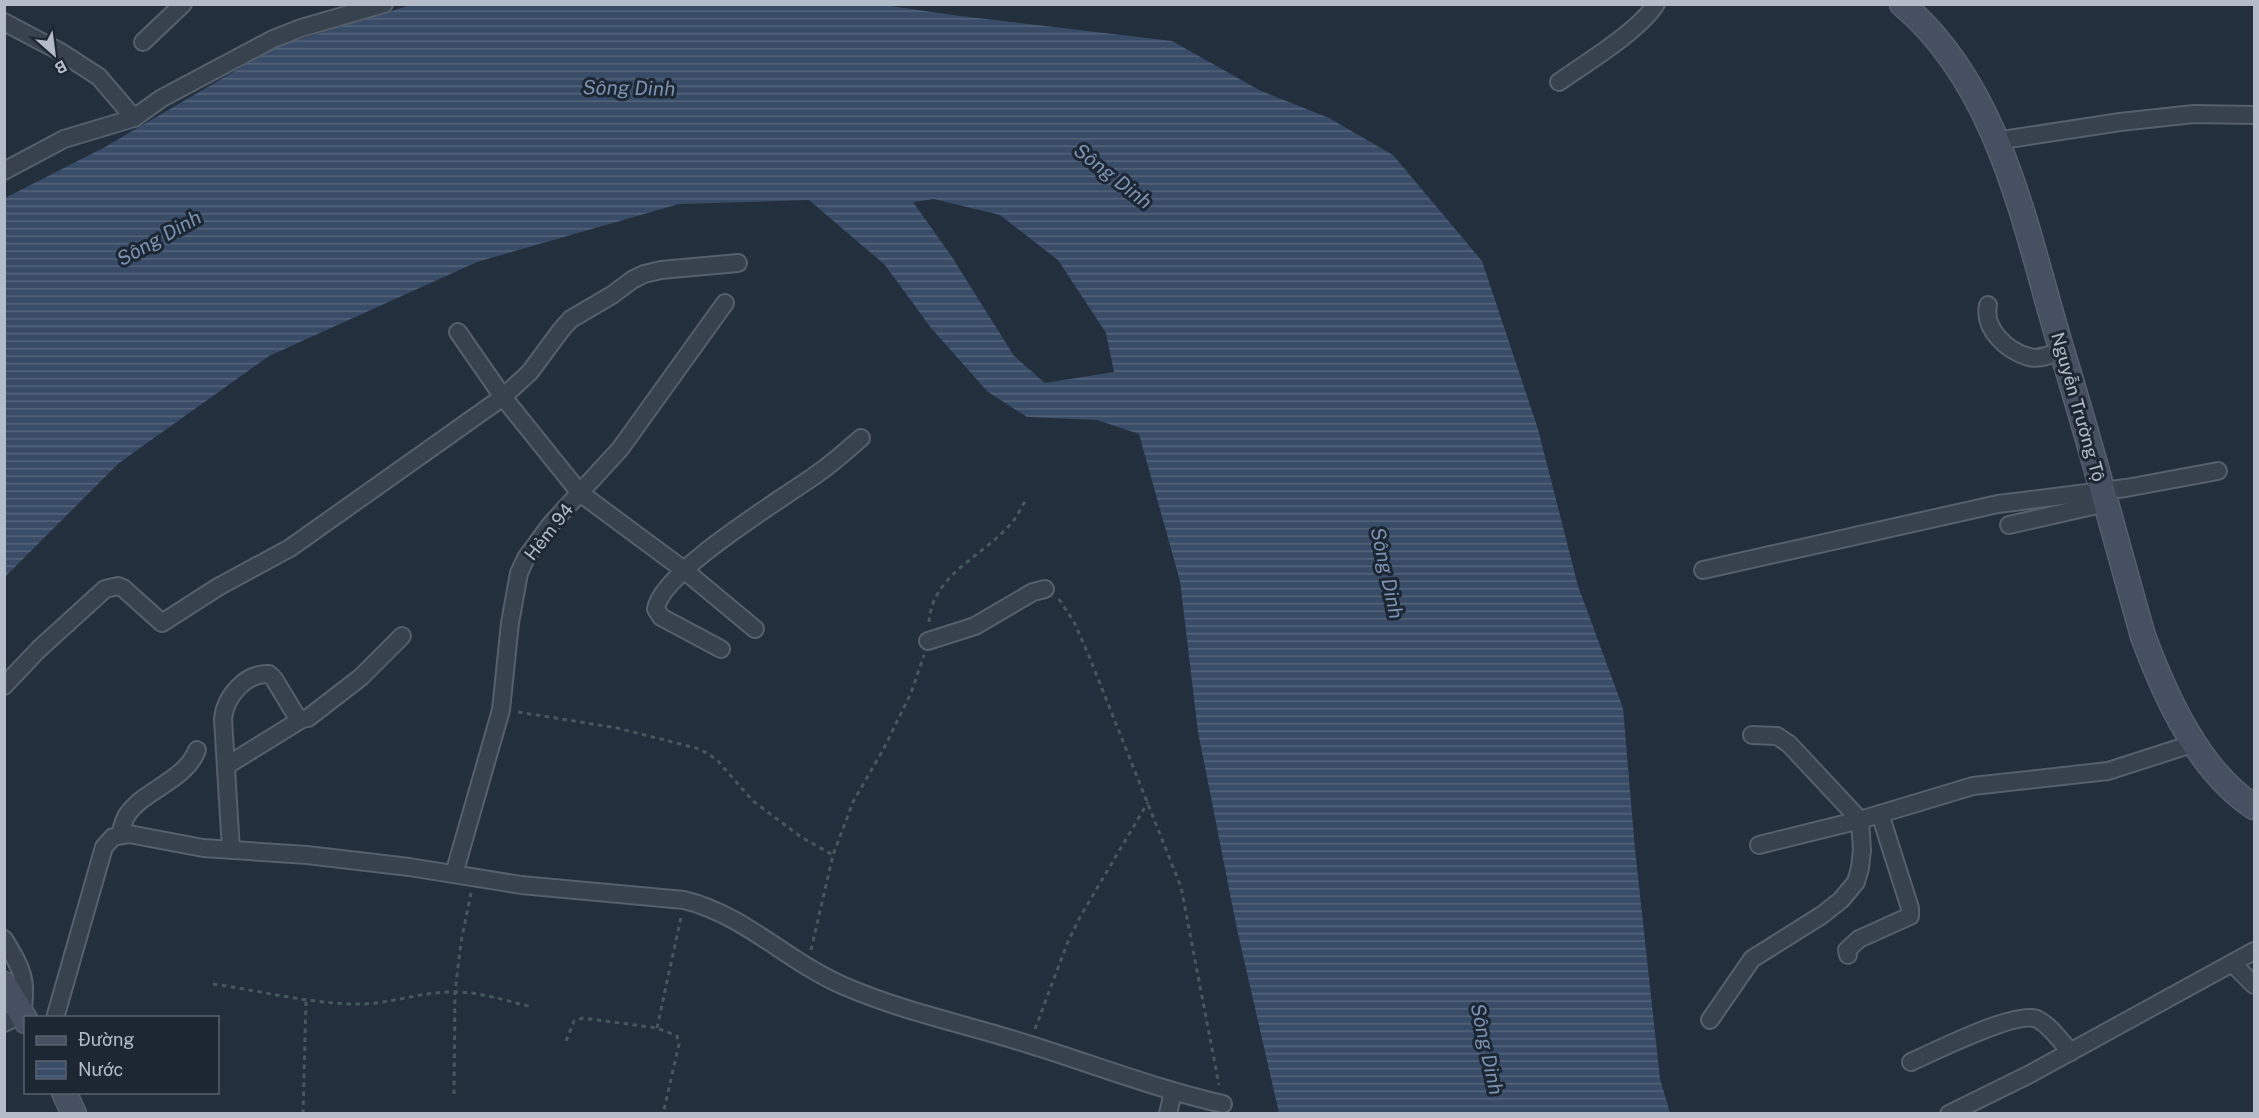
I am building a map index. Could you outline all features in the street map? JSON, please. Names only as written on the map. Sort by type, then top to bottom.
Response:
[{"type":"street","points":[[143,42],[183,4]]},
{"type":"street","points":[[4,171],[64,139],[134,118],[162,98],[273,39],[301,28],[384,4]]},
{"type":"street","points":[[1559,82],[1650,14],[1656,4]]},
{"type":"street","name":"Nguyễn Trường Tộ","points":[[1902,4],[1936,39],[1965,79],[1996,141],[2026,225],[2150,654],[2174,708],[2195,743],[2220,777],[2254,807]]},
{"type":"street","points":[[4,22],[59,51],[99,77],[134,118]]},
{"type":"street","points":[[1996,141],[2053,131],[2194,114],[2254,115]]},
{"type":"street","points":[[4,686],[39,649],[105,589],[118,586],[123,588],[160,623],[165,623],[219,587],[290,549],[503,397],[530,372],[571,319],[612,295],[632,280],[661,270],[738,263]]},
{"type":"street","name":"Hẻm 94","points":[[454,874],[501,710],[510,622],[519,573],[526,558],[545,532],[620,449],[724,303]]},
{"type":"street","points":[[1988,305],[1986,315],[1993,332],[2014,350],[2029,357],[2041,358],[2062,351]]},
{"type":"street","points":[[458,332],[503,397],[580,493],[684,570],[755,629]]},
{"type":"street","points":[[722,650],[657,613],[656,605],[661,596],[684,570],[763,510],[816,475],[861,438]]},
{"type":"street","points":[[2009,525],[2104,497],[2218,471]]},
{"type":"street","points":[[1703,570],[1989,506],[2104,497]]},
{"type":"street","points":[[928,641],[975,626],[1025,596],[1038,590],[1045,590]]},
{"type":"street","points":[[226,766],[302,719],[314,714],[361,677],[402,636]]},
{"type":"street","points":[[231,850],[224,711],[234,692],[250,680],[265,674],[272,676],[297,717],[302,719]]},
{"type":"street","points":[[1710,1020],[1752,959],[1822,915],[1841,900],[1856,882],[1860,868],[1862,850],[1860,820],[1789,744],[1776,735],[1752,735]]},
{"type":"street","points":[[1759,845],[1860,820],[1973,786],[2108,771],[2195,743]]},
{"type":"street","points":[[120,835],[127,815],[185,768],[194,758],[197,750]]},
{"type":"street","points":[[1848,955],[1847,950],[1859,939],[1910,916],[1910,908],[1880,814]]},
{"type":"street","points":[[55,1016],[104,847],[107,842],[120,835],[129,834],[203,848],[307,855],[521,885],[684,900],[708,907],[737,920],[808,966],[844,986],[928,1015],[1030,1045],[1173,1092],[1222,1104]]},
{"type":"street","points":[[4,939],[22,970],[25,997],[17,1019]]},
{"type":"street","points":[[1949,1113],[2070,1052],[2254,951]]},
{"type":"street","points":[[2233,964],[2254,985]]},
{"type":"street","points":[[4,984],[17,1019]]},
{"type":"street","points":[[1911,1062],[1994,1026],[2026,1018],[2037,1019],[2070,1052]]},
{"type":"street","points":[[1168,1113],[1173,1092]]},
{"type":"street","points":[[65,1094],[74,1113]]},
{"type":"path","points":[[808,966],[819,908],[833,855],[853,802],[884,748],[920,672],[928,641],[930,610],[939,590],[1009,525],[1026,500]]},
{"type":"path","points":[[1045,590],[1062,602],[1074,622],[1181,886],[1222,1104]]},
{"type":"path","points":[[501,710],[617,728],[700,749],[717,760],[753,801],[801,837],[833,855]]},
{"type":"path","points":[[1030,1045],[1067,944],[1080,917],[1148,802]]},
{"type":"path","points":[[453,1094],[455,992],[461,942],[474,878]]},
{"type":"path","points":[[657,1028],[684,900]]},
{"type":"path","points":[[213,984],[269,992],[306,1001],[363,1004],[455,992],[532,1007]]},
{"type":"path","points":[[303,1113],[306,1001]]},
{"type":"path","points":[[566,1041],[574,1022],[583,1018],[657,1028],[677,1036],[678,1044],[663,1113]]},
{"type":"water","name":"Sông Dinh","points":[[414,4],[883,5],[1172,41],[1261,91],[1329,118],[1393,155],[1482,261],[1538,429],[1578,586],[1623,708],[1635,849],[1660,1079],[1670,1113],[1279,1113],[1237,929],[1198,732],[1180,581],[1139,434],[1097,420],[1027,417],[988,392],[931,328],[885,265],[809,200],[679,204],[477,262],[269,356],[119,463],[5,577],[5,198],[105,147],[278,46]],"holes":[[[934,199],[1000,215],[1058,260],[1106,333],[1114,372],[1045,383],[1014,356],[952,257],[913,202]]]}]
